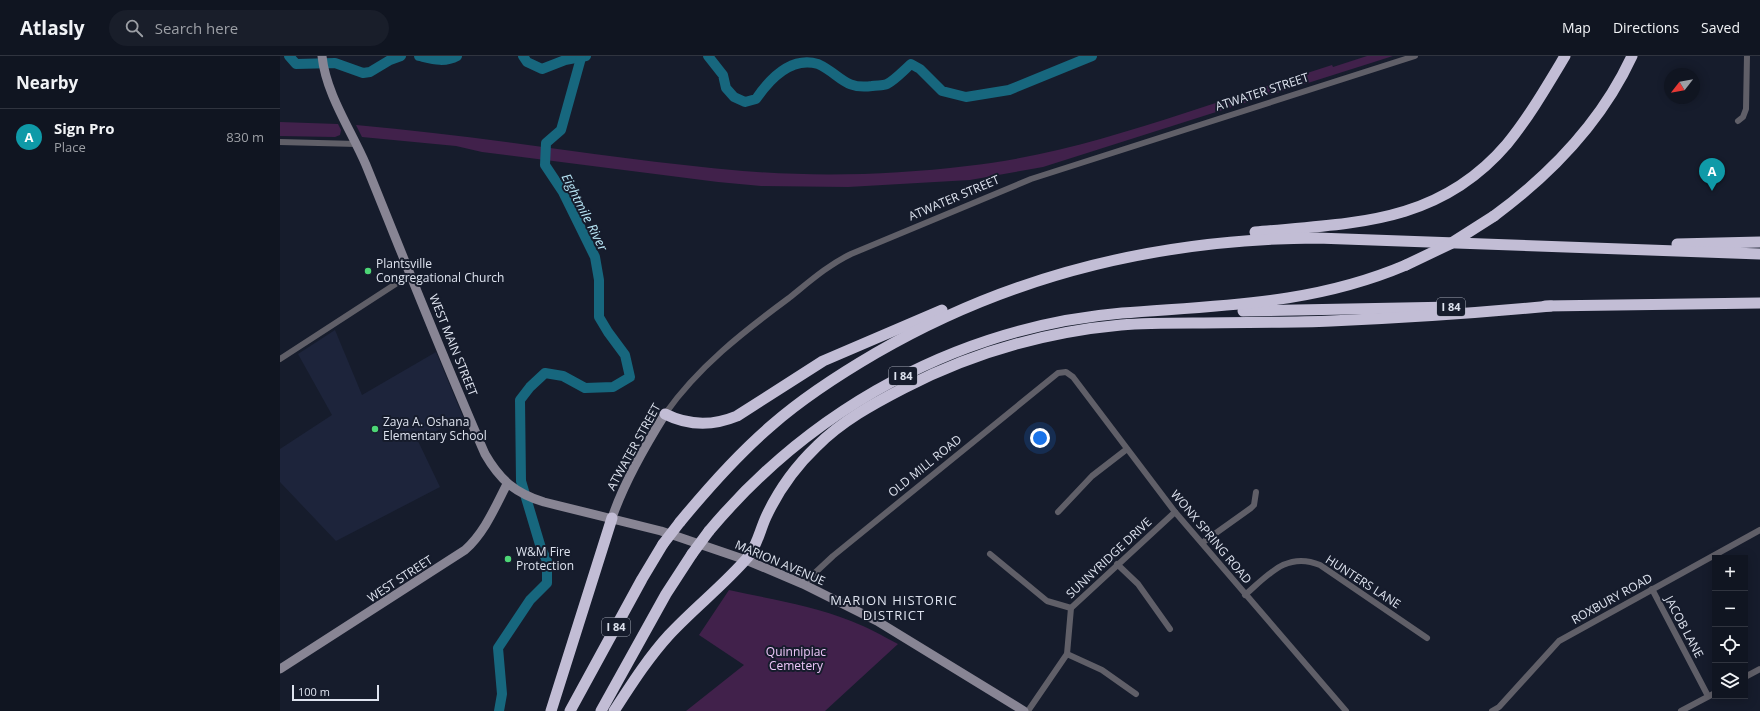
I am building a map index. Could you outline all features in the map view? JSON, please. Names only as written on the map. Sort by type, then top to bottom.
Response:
[{"type":"highway","points":[[1159,250],[1217,236],[1372,221],[1402,213],[1430,202],[1456,188],[1470,178],[1506,145],[1527,117],[1565,56]]},
{"type":"highway","points":[[1143,312],[1253,303],[1307,296],[1358,283],[1406,265],[1450,244],[1494,216],[1533,185],[1576,141],[1606,102],[1632,56]]},
{"type":"highway","name":"I 84","points":[[570,711],[642,579],[663,544],[724,471],[756,439],[790,410],[831,381],[864,360],[919,329],[977,303],[1036,281],[1097,263],[1159,250],[1228,241],[1298,238],[1760,254]]},
{"type":"highway","points":[[1541,246],[1760,242]]},
{"type":"highway","points":[[665,414],[679,420],[699,424],[728,420],[750,408],[810,368],[836,355],[974,297],[994,290],[1036,281]]},
{"type":"highway","name":"I 84","points":[[601,711],[666,594],[692,554],[709,531],[761,476],[808,435],[860,399],[916,368],[975,344],[1029,328],[1077,319],[1143,312],[1760,303]]},
{"type":"highway","points":[[614,711],[647,661],[667,637],[746,560],[753,549],[766,516],[785,484],[811,452],[831,433],[867,408],[921,379],[958,363],[998,349],[1052,335],[1123,325],[1331,321],[1482,313],[1551,306]]},
{"type":"highway","points":[[551,711],[612,518]]},
{"type":"main road","name":"WEST MAIN STREET","points":[[322,58],[324,70],[331,91],[357,144],[485,454],[498,475],[507,484]]},
{"type":"main road","name":"ATWATER STREET","points":[[612,518],[648,442],[665,414]]},
{"type":"main road","name":"MARION AVENUE","points":[[507,484],[530,497],[555,505],[660,531],[746,560],[802,584],[877,621],[1024,711]]},
{"type":"main road","name":"WEST STREET","points":[[280,669],[466,550],[480,536],[507,484]]},
{"type":"street","name":"ATWATER STREET","points":[[665,414],[691,382],[723,349],[827,268],[851,254],[1031,179],[1415,56]]},
{"type":"street","points":[[1738,121],[1743,117],[1746,109],[1747,56]]},
{"type":"street","points":[[280,142],[357,144]]},
{"type":"street","points":[[280,359],[411,274]]},
{"type":"street","name":"WONX SPRING ROAD","points":[[1066,372],[1073,377],[1175,512],[1346,711]]},
{"type":"street","name":"OLD MILL ROAD","points":[[802,584],[833,556],[1058,373],[1066,372]]},
{"type":"street","points":[[1058,512],[1092,476],[1127,449]]},
{"type":"street","points":[[1202,543],[1251,508],[1254,505],[1256,492]]},
{"type":"street","name":"SUNNYRIDGE DRIVE","points":[[1028,711],[1067,654],[1071,608],[1175,512]]},
{"type":"street","name":"ROXBURY ROAD","points":[[1492,711],[1499,707],[1559,641],[1760,530]]},
{"type":"street","points":[[990,554],[1047,601],[1071,608]]},
{"type":"street","name":"HUNTERS LANE","points":[[1245,595],[1273,571],[1287,562],[1300,560],[1309,561],[1320,565],[1427,638]]},
{"type":"street","points":[[1117,564],[1138,584],[1170,629]]},
{"type":"street","name":"JACOB LANE","points":[[1652,589],[1708,696]]},
{"type":"street","points":[[1067,654],[1102,670],[1136,694]]},
{"type":"street","points":[[1748,675],[1760,669]]},
{"type":"street","points":[[1681,711],[1712,694]]},
{"type":"shaded area","name":"Zaya A. Oshana Elementary School","points":[[335,330],[362,395],[436,352],[463,417],[418,441],[440,487],[336,541],[280,482],[280,449],[332,415],[298,354]]},
{"type":"green space","points":[[1367,56],[1393,56],[1043,167],[970,180],[848,187],[761,186],[718,182],[482,152],[456,146],[362,137],[356,125],[453,135],[646,161],[743,171],[799,174],[883,173],[939,169],[995,162],[1050,152],[1105,138],[1158,122],[1332,65],[1333,67]]},
{"type":"green space","points":[[280,122],[338,124],[341,130],[340,135],[335,137],[280,136]]},
{"type":"green space","name":"Quinnipiac Cemetery","points":[[729,590],[790,603],[836,615],[863,626],[898,644],[825,711],[686,711],[744,665],[699,635]]},
{"type":"waterway","points":[[289,56],[296,64],[335,63],[363,73],[370,72],[390,60],[401,56]]},
{"type":"waterway","points":[[419,56],[443,60],[457,56]]},
{"type":"waterway","points":[[523,56],[527,62],[542,69],[565,60],[586,56]]},
{"type":"waterway","points":[[708,56],[723,75],[726,88],[734,97],[745,102],[756,99],[774,77],[782,71],[799,63],[808,62],[818,64],[848,83],[863,87],[887,84],[911,64],[920,69],[942,91],[966,97],[1009,90],[1092,56]]},
{"type":"waterway","name":"Eightmile River","points":[[499,711],[502,694],[498,648],[530,600],[547,583],[547,561],[541,548],[521,481],[520,400],[530,387],[545,373],[563,376],[585,388],[613,387],[630,377],[625,355],[599,317],[599,280],[595,257],[563,192],[545,165],[546,143],[561,130],[581,58]]},
{"type":"place","name":"Sign Pro","points":[[1712,191]]},
{"type":"place","name":"Plantsville Congregational Church","points":[[368,271]]},
{"type":"place","name":"Zaya A. Oshana Elementary School","points":[[375,429]]},
{"type":"place","name":"W&M Fire Protection","points":[[508,559]]},
{"type":"district","name":"MARION HISTORIC DISTRICT","points":[[894,608]]}]
